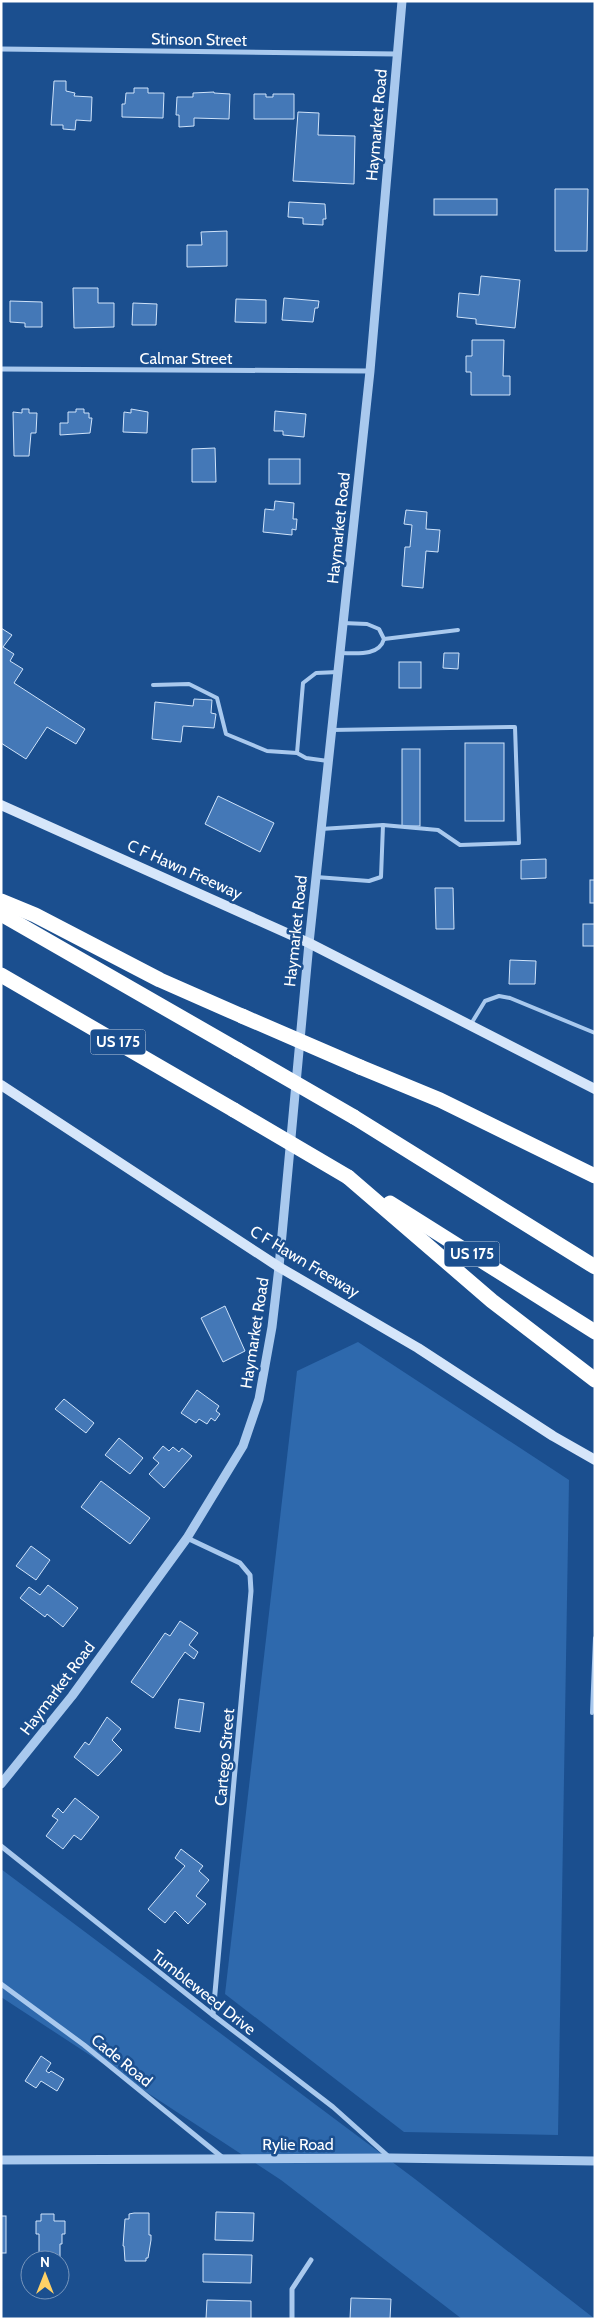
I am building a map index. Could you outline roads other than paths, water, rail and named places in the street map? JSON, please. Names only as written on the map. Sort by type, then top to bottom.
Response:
[{"type":"highway","points":[[1,901],[35,916],[160,980],[440,1100],[595,1176]]},
{"type":"highway","points":[[1,914],[354,1117],[595,1267]]},
{"type":"highway","name":"US 175","points":[[1,975],[348,1177],[595,1332]]},
{"type":"highway","points":[[348,1177],[492,1301],[595,1380]]},
{"type":"main road","name":"C F Hawn Freeway","points":[[1,805],[309,943],[595,1089]]},
{"type":"main road","name":"C F Hawn Freeway","points":[[2,1087],[279,1267],[418,1348],[553,1436],[595,1460]]},
{"type":"street","name":"Haymarket Road","points":[[1,1784],[72,1696],[186,1538],[243,1446],[259,1399],[272,1328],[279,1267],[309,943],[370,371],[402,1]]},
{"type":"street","name":"Stinson Street","points":[[1,49],[397,54]]},
{"type":"street","name":"Calmar Street","points":[[1,369],[370,371]]},
{"type":"street","name":"Cartego Street","points":[[186,1538],[240,1563],[250,1575],[251,1591],[213,2016]]},
{"type":"street","name":"Tumbleweed Drive","points":[[1,1846],[213,2016],[333,2107],[390,2158]]},
{"type":"street","name":"Cade Road","points":[[1,1984],[84,2044],[224,2160]]},
{"type":"street","name":"Rylie Road","points":[[1,2160],[390,2158],[595,2161]]},
{"type":"street","points":[[292,2319],[292,2290],[311,2260]]},
{"type":"lane","points":[[340,654],[375,652],[382,645],[384,639],[380,629],[367,624],[343,623]]},
{"type":"lane","points":[[384,639],[458,630]]},
{"type":"lane","points":[[297,753],[303,683],[316,673],[338,672]]},
{"type":"lane","points":[[153,684],[189,684],[217,698],[226,734],[268,751],[297,753],[306,758],[328,761]]},
{"type":"lane","points":[[321,829],[383,825],[438,830],[460,845],[519,843],[515,727],[331,730]]},
{"type":"lane","points":[[316,877],[369,881],[381,876],[383,825]]},
{"type":"lane","points":[[470,1026],[486,1000],[499,996],[510,998],[595,1033]]},
{"type":"lane","points":[[592,1713],[595,1638]]}]
